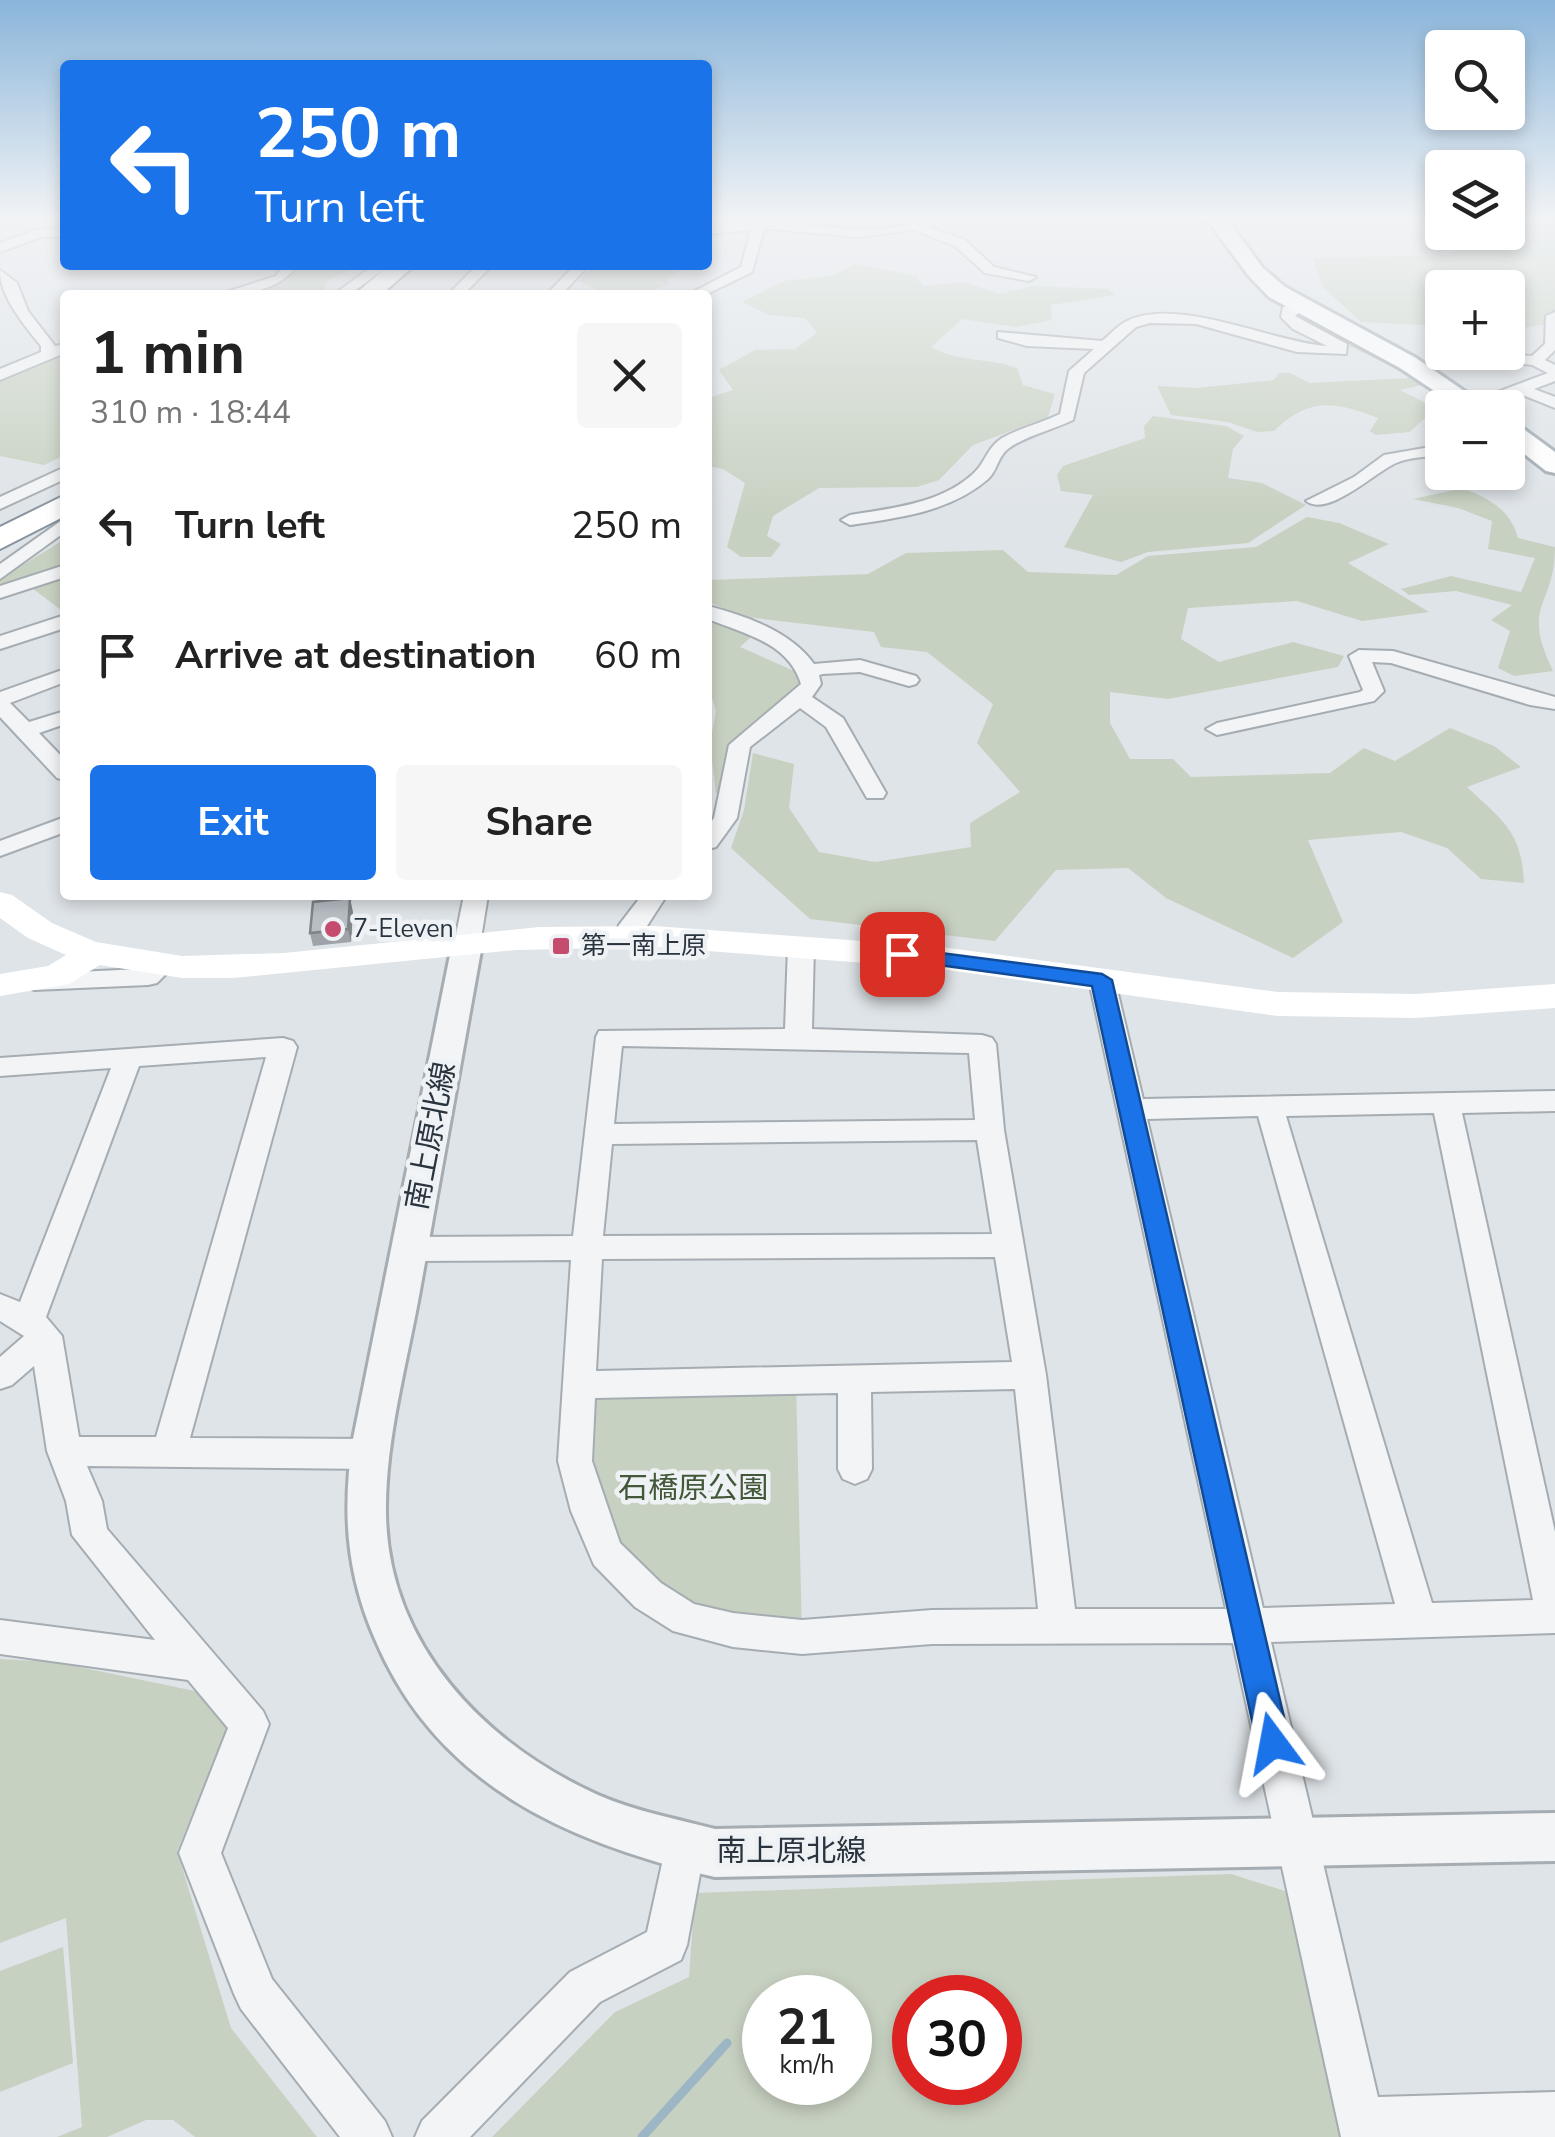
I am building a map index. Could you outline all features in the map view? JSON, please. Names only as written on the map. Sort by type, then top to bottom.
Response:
[{"type":"highway","points":[[0,524],[60,491]]},
{"type":"highway","points":[[0,540],[60,507]]},
{"type":"main road","points":[[1324,318],[1401,358],[1450,390]]},
{"type":"main road","points":[[1525,445],[1555,465]]},
{"type":"main road","points":[[0,902],[48,936],[94,953],[162,964],[258,966],[467,945],[627,936],[936,957],[1276,1004],[1357,1007],[1555,996]]},
{"type":"main road","points":[[9,985],[69,970],[94,953]]},
{"type":"street","points":[[26,318],[48,346],[48,354]]},
{"type":"street","points":[[850,520],[914,511],[965,491],[986,472],[987,459],[997,447],[1067,417],[1072,410],[1072,383],[1077,372],[1105,346],[1131,324],[1169,318]]},
{"type":"street","points":[[1179,318],[1297,348],[1341,351],[1342,347],[1289,318]]},
{"type":"street","points":[[1535,360],[1552,344],[1553,318]]},
{"type":"street","points":[[1004,335],[1024,342],[1070,340],[1105,346]]},
{"type":"street","points":[[0,375],[60,350]]},
{"type":"street","points":[[1522,390],[1555,374],[1535,360],[1525,359]]},
{"type":"street","points":[[1525,391],[1555,403]]},
{"type":"street","points":[[1315,502],[1360,482],[1390,459],[1425,453]]},
{"type":"street","points":[[0,504],[60,474]]},
{"type":"street","points":[[0,573],[60,526]]},
{"type":"street","points":[[0,592],[60,573]]},
{"type":"street","points":[[712,614],[786,644],[810,671],[812,684],[740,745],[725,818],[712,829]]},
{"type":"street","points":[[0,643],[60,622]]},
{"type":"street","points":[[1217,729],[1367,697],[1374,691],[1359,656],[1393,658],[1537,701],[1555,702]]},
{"type":"street","points":[[810,671],[842,664],[866,666],[909,680]]},
{"type":"street","points":[[60,677],[0,702],[60,768]]},
{"type":"street","points":[[800,698],[835,724],[876,794]]},
{"type":"street","points":[[25,732],[60,718]]},
{"type":"street","points":[[0,849],[60,826]]},
{"type":"street","points":[[467,945],[475,900]]},
{"type":"street","points":[[627,936],[631,924],[651,900]]},
{"type":"street","name":"南上原北線","points":[[467,945],[371,1454],[366,1535],[379,1594],[405,1660],[446,1718],[506,1769],[567,1808],[606,1826],[684,1847],[750,1854],[1555,1836]]},
{"type":"street","points":[[798,1038],[801,947]]},
{"type":"street","points":[[9,985],[148,977],[162,964]]},
{"type":"street","points":[[1102,980],[1362,2129],[1555,2114]]},
{"type":"street","points":[[1058,1627],[1030,1376],[990,1130],[982,1044],[610,1037],[587,1246],[575,1461],[588,1511],[607,1554],[648,1596],[686,1619],[733,1630],[802,1636],[932,1627],[1058,1627],[1247,1626],[1555,1616],[1446,1105]]},
{"type":"street","points":[[0,1067],[282,1048],[170,1452]]},
{"type":"street","points":[[0,1376],[128,1059]]},
{"type":"street","points":[[1130,1108],[1555,1101]]},
{"type":"street","points":[[1268,1107],[1418,1619]]},
{"type":"street","points":[[598,1134],[990,1130]]},
{"type":"street","points":[[410,1249],[1009,1245]]},
{"type":"street","points":[[25,1321],[64,1451],[84,1501],[90,1536],[250,1724],[200,1853],[256,1994],[369,2137]]},
{"type":"street","points":[[579,1385],[1030,1376]]},
{"type":"street","points":[[854,1378],[855,1468]]},
{"type":"street","points":[[64,1451],[371,1454]]},
{"type":"street","points":[[0,1638],[196,1663]]},
{"type":"street","points":[[438,2137],[585,1988],[666,1945],[684,1847]]},
{"type":"green space","points":[[802,318],[1052,318],[1016,327],[962,319],[931,347],[1017,368],[1023,385],[1055,394],[1048,417],[973,445],[939,480],[917,487],[819,488],[773,516],[767,536],[781,544],[771,557],[741,557],[727,547],[745,483],[712,467],[712,397],[733,390],[719,370],[755,350],[795,349],[817,333]]},
{"type":"green space","points":[[1302,318],[1375,352],[1427,384],[1400,390],[1425,403],[1425,418],[1410,432],[1376,435],[1370,431],[1378,418],[1336,406],[1312,407],[1274,431],[1257,432],[1228,422],[1171,415],[1157,386],[1196,388],[1274,380],[1279,373],[1290,373],[1310,383],[1409,378]]},
{"type":"green space","points":[[1356,318],[1425,318],[1425,325],[1361,322]]},
{"type":"green space","points":[[1525,318],[1555,318],[1555,323],[1525,327]]},
{"type":"green space","points":[[60,357],[60,457],[44,465],[0,456],[0,379]]},
{"type":"green space","points":[[1153,416],[1226,426],[1244,436],[1233,449],[1228,478],[1262,483],[1306,505],[1248,543],[1148,552],[1121,562],[1064,547],[1093,495],[1061,491],[1057,475],[1063,466],[1145,438],[1144,426]]},
{"type":"green space","points":[[1468,490],[1497,506],[1510,520],[1518,538],[1555,547],[1554,567],[1539,618],[1539,632],[1553,671],[1514,676],[1498,668],[1510,631],[1491,620],[1512,605],[1456,591],[1409,595],[1401,589],[1451,576],[1521,592],[1535,558],[1488,549],[1492,521],[1458,508],[1413,499]]},
{"type":"green space","points":[[1307,517],[1339,523],[1389,544],[1348,563],[1429,612],[1362,621],[1297,601],[1188,608],[1181,639],[1219,662],[1293,642],[1344,656],[1338,667],[1168,699],[1110,692],[1110,723],[1130,759],[1173,759],[1191,777],[1330,773],[1364,748],[1395,761],[1450,728],[1494,746],[1521,767],[1467,787],[1500,818],[1514,838],[1524,883],[1481,879],[1447,848],[1401,832],[1308,840],[1343,922],[1293,958],[1166,898],[1128,868],[1056,870],[995,941],[810,919],[731,848],[744,810],[753,753],[794,764],[789,808],[819,852],[875,862],[971,847],[970,823],[1020,792],[977,743],[993,704],[927,652],[881,647],[874,632],[746,617],[712,604],[712,580],[868,574],[906,553],[1003,550],[1028,572],[1116,575],[1148,556],[1256,547]]},
{"type":"green space","points":[[60,542],[60,609],[24,582],[0,589],[0,579]]},
{"type":"green space","points":[[712,620],[751,637],[740,647],[801,674],[798,689],[746,731],[723,793],[716,793],[712,760],[716,711],[712,698]]},
{"type":"green space","name":"石橋原公園","points":[[796,1380],[802,1637],[722,1621],[607,1554],[579,1385]]},
{"type":"green space","points":[[0,1659],[55,1662],[195,1691],[227,1728],[177,1851],[231,2028],[317,2137],[195,2137],[173,2120],[146,2120],[107,2137],[57,2137],[82,2127],[66,1918],[0,1943]]},
{"type":"green space","points":[[1231,1874],[1288,1892],[1342,2137],[492,2137],[615,2012],[689,1977],[695,1893]]},
{"type":"green space","points":[[63,1947],[73,2063],[0,2092],[0,1971]]},
{"type":"building","points":[[350,900],[348,929],[310,933],[313,902]]},
{"type":"waterway","points":[[642,2137],[727,2043]]},
{"type":"place","name":"7-Eleven","points":[[333,929]]},
{"type":"place","name":"第一南上原","points":[[561,946]]},
{"type":"route","points":[[902,954],[1102,980],[1273,1743]]}]
